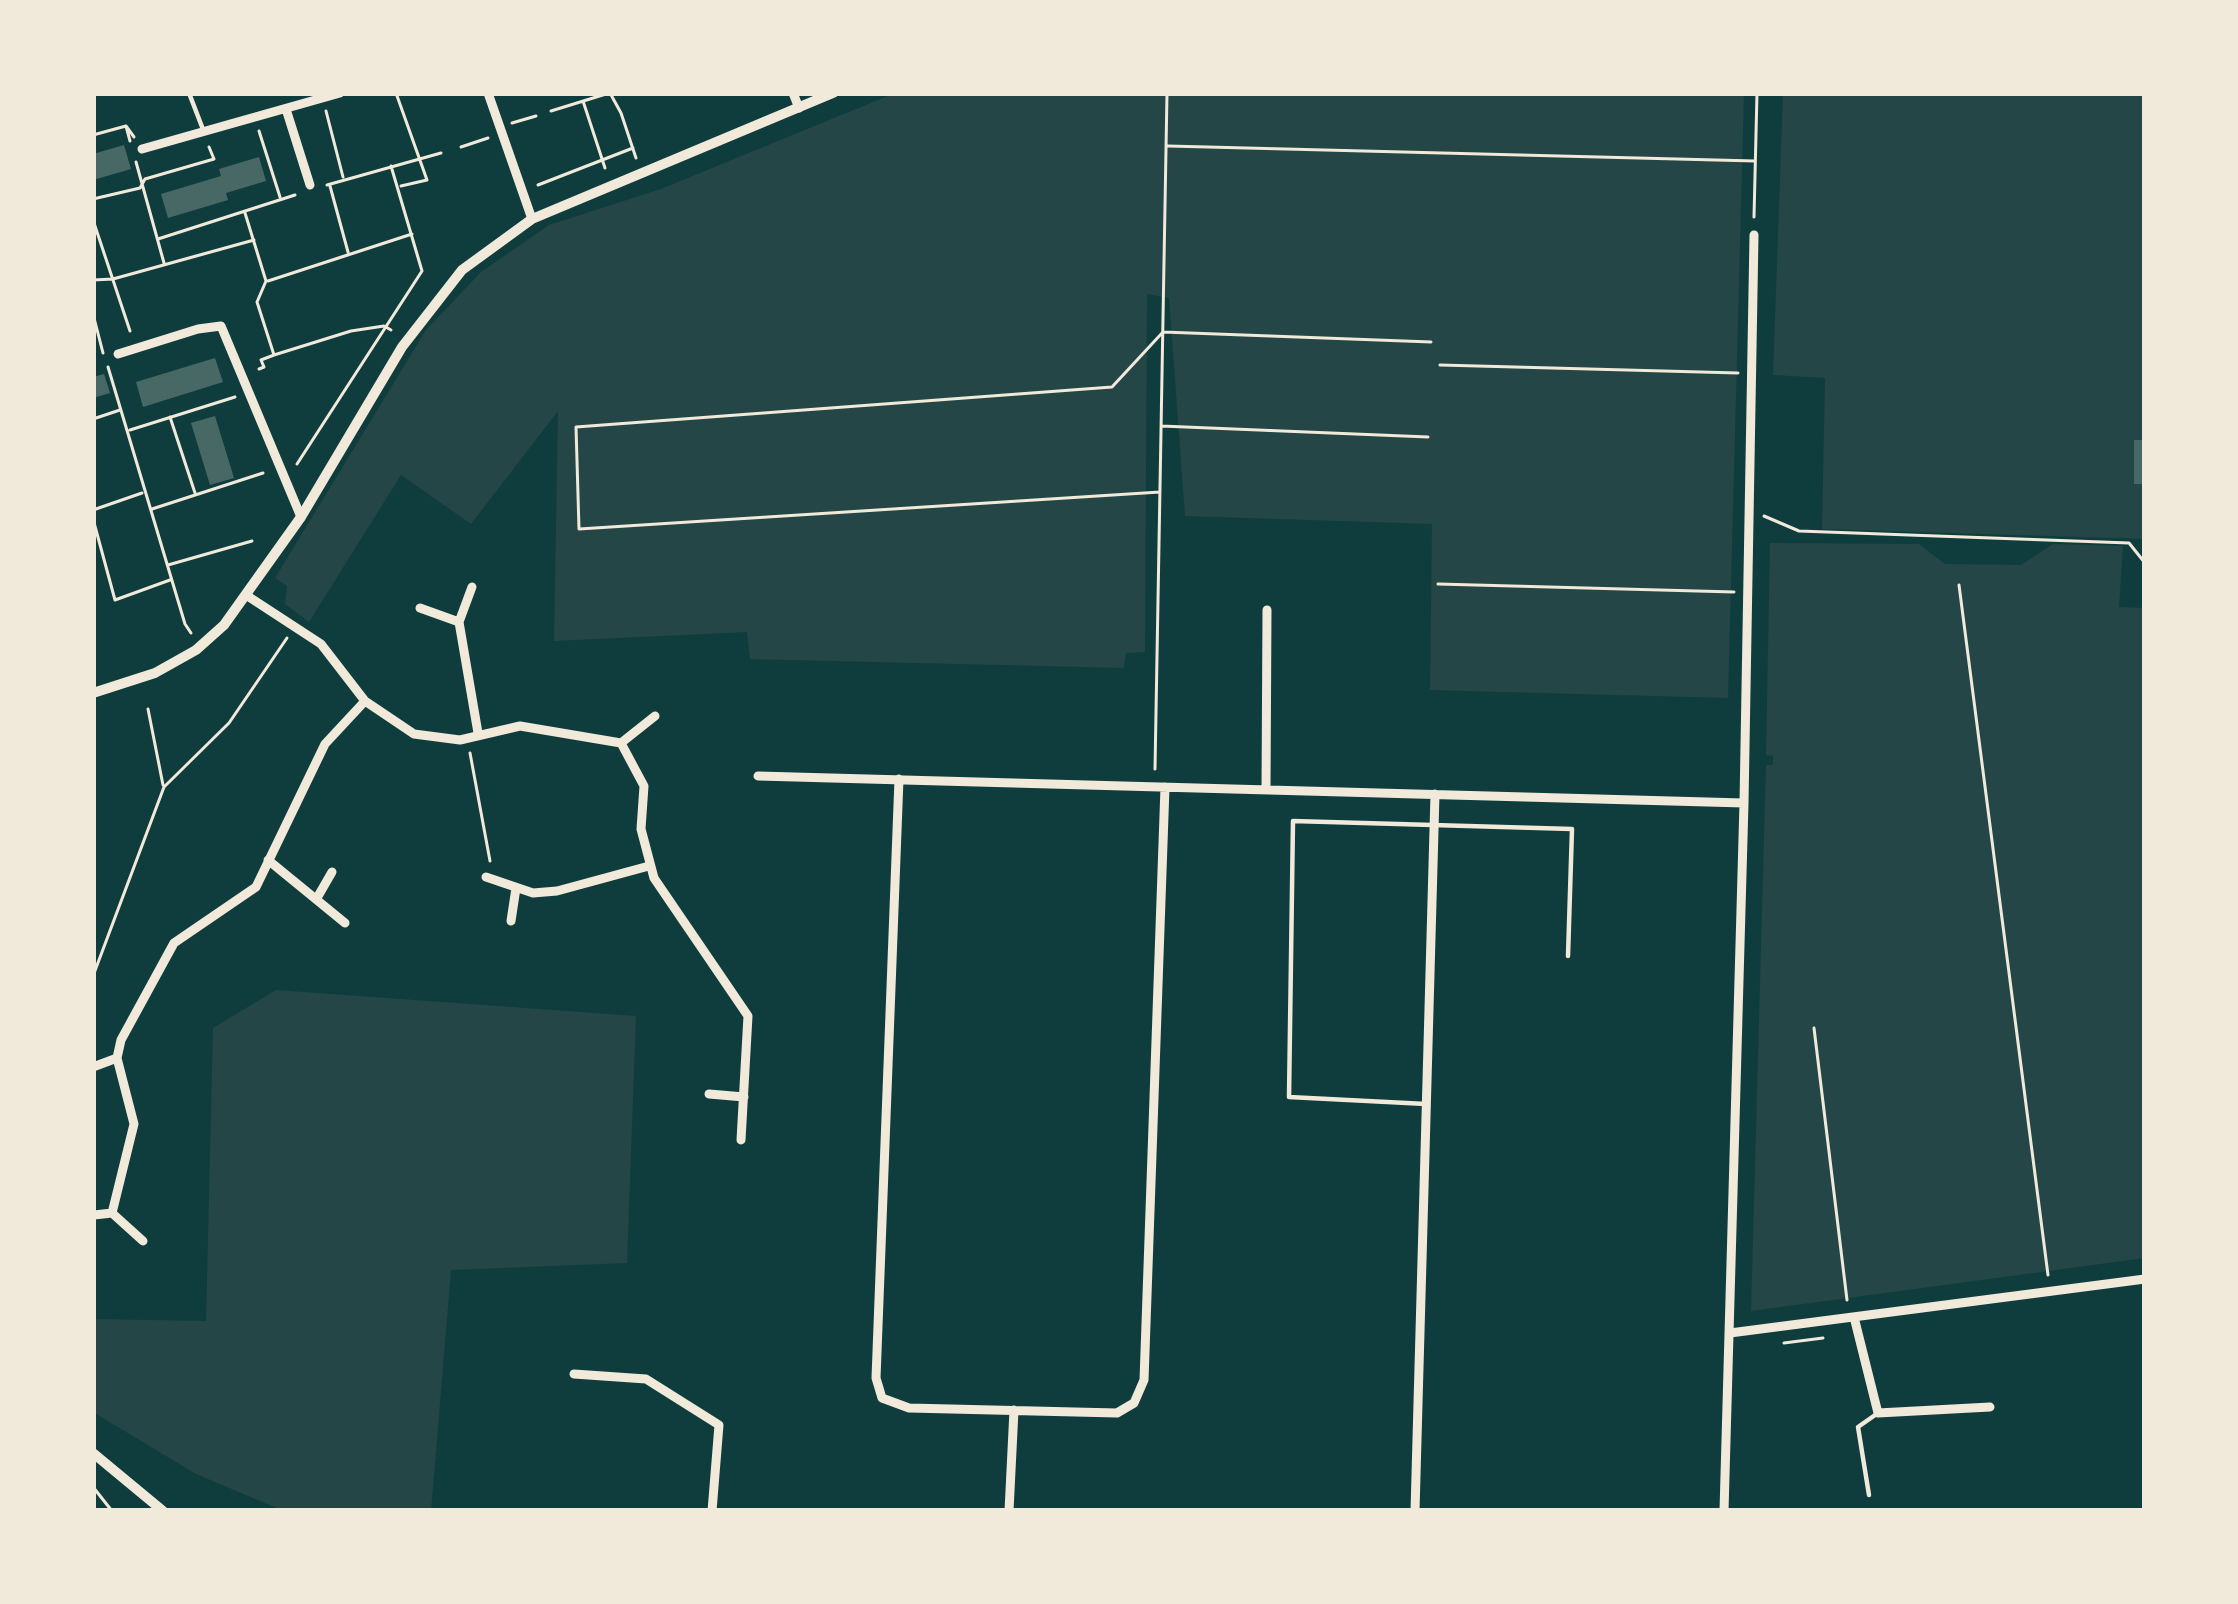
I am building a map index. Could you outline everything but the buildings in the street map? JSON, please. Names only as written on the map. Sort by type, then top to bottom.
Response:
[{"type":"street","points":[[142,148],[286,109],[311,97],[340,93]]},
{"type":"street","points":[[488,93],[532,218]]},
{"type":"street","points":[[793,93],[799,108]]},
{"type":"street","points":[[93,693],[155,673],[224,625],[301,518],[407,340],[462,270],[532,218],[833,93]]},
{"type":"street","points":[[286,109],[309,188]]},
{"type":"street","points":[[1724,1511],[1754,235]]},
{"type":"street","points":[[118,354],[221,326],[301,518]]},
{"type":"street","points":[[472,587],[459,622],[472,735]]},
{"type":"street","points":[[246,595],[321,644],[365,701],[413,734],[472,735],[520,726],[621,743],[655,716]]},
{"type":"street","points":[[421,608],[459,622]]},
{"type":"street","points":[[1266,790],[1267,610]]},
{"type":"street","points":[[112,1213],[134,1124],[118,1058],[122,1040],[174,943],[256,886],[325,744],[365,701]]},
{"type":"street","points":[[621,743],[644,786],[641,829],[649,866],[748,1016],[741,1140]]},
{"type":"street","points":[[758,776],[1744,803]]},
{"type":"street","points":[[898,779],[876,1378],[883,1398],[909,1408],[1117,1414],[1134,1403],[1144,1380],[1160,787]]},
{"type":"street","points":[[1415,1511],[1435,794]]},
{"type":"street","points":[[268,860],[345,923]]},
{"type":"street","points":[[490,879],[533,893],[649,866]]},
{"type":"street","points":[[317,898],[332,872]]},
{"type":"street","points":[[511,921],[516,888]]},
{"type":"street","points":[[93,1067],[118,1058]]},
{"type":"street","points":[[709,1094],[744,1096]]},
{"type":"street","points":[[94,1215],[112,1213],[143,1240]]},
{"type":"street","points":[[1730,1333],[2145,1279]]},
{"type":"street","points":[[1853,1317],[1878,1413],[1990,1407]]},
{"type":"street","points":[[574,1374],[646,1379],[719,1425],[712,1511]]},
{"type":"street","points":[[1009,1511],[1013,1410]]},
{"type":"street","points":[[93,1453],[164,1511]]},
{"type":"lane","points":[[189,93],[204,132]]},
{"type":"lane","points":[[1426,1104],[1288,1097],[1293,821],[1572,830],[1568,956]]},
{"type":"lane","points":[[1869,1495],[1858,1426],[1878,1413]]},
{"type":"path","points":[[396,93],[427,180],[398,187]]},
{"type":"path","points":[[575,93],[610,186]]},
{"type":"path","points":[[551,111],[609,93],[621,113],[641,173]]},
{"type":"path","points":[[1160,787],[1168,93]]},
{"type":"path","points":[[1754,235],[1757,93]]},
{"type":"path","points":[[325,98],[344,180]]},
{"type":"path","points":[[510,124],[536,116]]},
{"type":"path","points":[[255,118],[280,197]]},
{"type":"path","points":[[93,135],[126,126]]},
{"type":"path","points":[[126,126],[142,148]]},
{"type":"path","points":[[126,126],[165,265]]},
{"type":"path","points":[[93,199],[214,159],[204,132]]},
{"type":"path","points":[[461,147],[490,138]]},
{"type":"path","points":[[1166,146],[1755,161]]},
{"type":"path","points":[[536,185],[633,148]]},
{"type":"path","points":[[349,254],[330,184],[441,153]]},
{"type":"path","points":[[285,482],[422,271],[391,166]]},
{"type":"path","points":[[158,239],[309,188]]},
{"type":"path","points":[[245,211],[266,281],[256,302],[274,355]]},
{"type":"path","points":[[93,220],[136,349]]},
{"type":"path","points":[[266,281],[412,234]]},
{"type":"path","points":[[93,280],[111,280],[254,240]]},
{"type":"path","points":[[93,314],[184,624],[200,646]]},
{"type":"path","points":[[241,376],[264,367],[261,360],[351,331],[384,326],[407,340]]},
{"type":"path","points":[[1160,492],[580,529],[576,427],[1112,387],[1163,332],[1431,343]]},
{"type":"path","points":[[93,355],[103,352]]},
{"type":"path","points":[[1440,365],[1752,374]]},
{"type":"path","points":[[128,430],[250,392]]},
{"type":"path","points":[[93,418],[122,410]]},
{"type":"path","points":[[170,417],[195,495]]},
{"type":"path","points":[[1161,426],[1428,437]]},
{"type":"path","points":[[151,509],[260,475],[277,464]]},
{"type":"path","points":[[93,510],[146,492]]},
{"type":"path","points":[[1749,514],[1799,530],[2129,543],[2145,563]]},
{"type":"path","points":[[93,519],[116,600],[171,579]]},
{"type":"path","points":[[167,565],[252,541]]},
{"type":"path","points":[[1438,584],[1748,592]]},
{"type":"path","points":[[1959,585],[2048,1277]]},
{"type":"path","points":[[93,976],[164,787],[229,723],[295,626]]},
{"type":"path","points":[[148,709],[164,787]]},
{"type":"path","points":[[472,735],[490,879]]},
{"type":"path","points":[[1814,1028],[1847,1302]]},
{"type":"path","points":[[1784,1343],[1823,1338]]},
{"type":"path","points":[[93,1487],[112,1511]]},
{"type":"shaded area","points":[[895,93],[1744,93],[1728,698],[1430,690],[1432,524],[1185,516],[1169,298],[1147,294],[1145,652],[1126,653],[1124,668],[750,659],[747,632],[554,641],[558,411],[471,524],[401,475],[309,622],[285,604],[287,586],[275,578],[426,330],[481,272],[549,225],[661,189]]},
{"type":"shaded area","points":[[1783,93],[2145,93],[2145,539],[1822,529],[1825,378],[1773,375]]},
{"type":"shaded area","points":[[1770,543],[1919,544],[1945,564],[2021,565],[2053,544],[2123,546],[2119,607],[2145,608],[2145,1258],[1751,1311],[1766,765],[1773,765],[1773,756],[1766,755]]},
{"type":"shaded area","points":[[276,990],[636,1016],[627,1263],[451,1270],[431,1511],[284,1511],[196,1474],[93,1412],[93,1319],[206,1321],[213,1028]]}]
